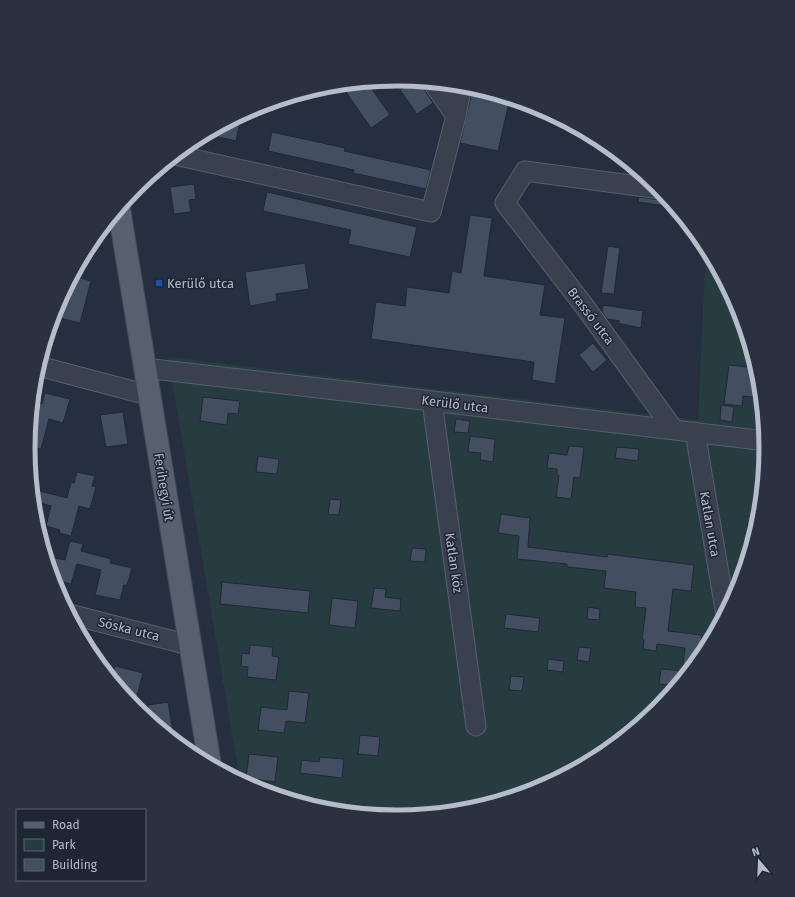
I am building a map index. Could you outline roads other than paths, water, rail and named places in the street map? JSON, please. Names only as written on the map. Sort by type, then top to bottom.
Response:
[{"type":"main road","name":"Ferihegyi út","points":[[120,215],[148,395],[209,758]]},
{"type":"street","points":[[437,88],[456,116]]},
{"type":"street","points":[[183,157],[431,212],[456,116],[461,92]]},
{"type":"street","name":"Brassó utca","points":[[649,187],[525,171],[505,203],[585,307],[674,430]]},
{"type":"street","points":[[44,368],[148,395]]},
{"type":"street","name":"Kerülő utca","points":[[144,368],[760,440]]},
{"type":"street","name":"Katlan köz","points":[[432,401],[476,726]]},
{"type":"street","name":"Katlan utca","points":[[695,432],[724,606]]},
{"type":"street","name":"Sóska utca","points":[[76,616],[190,644]]},
{"type":"place","name":"Kerülő utca","points":[[159,283]]}]
